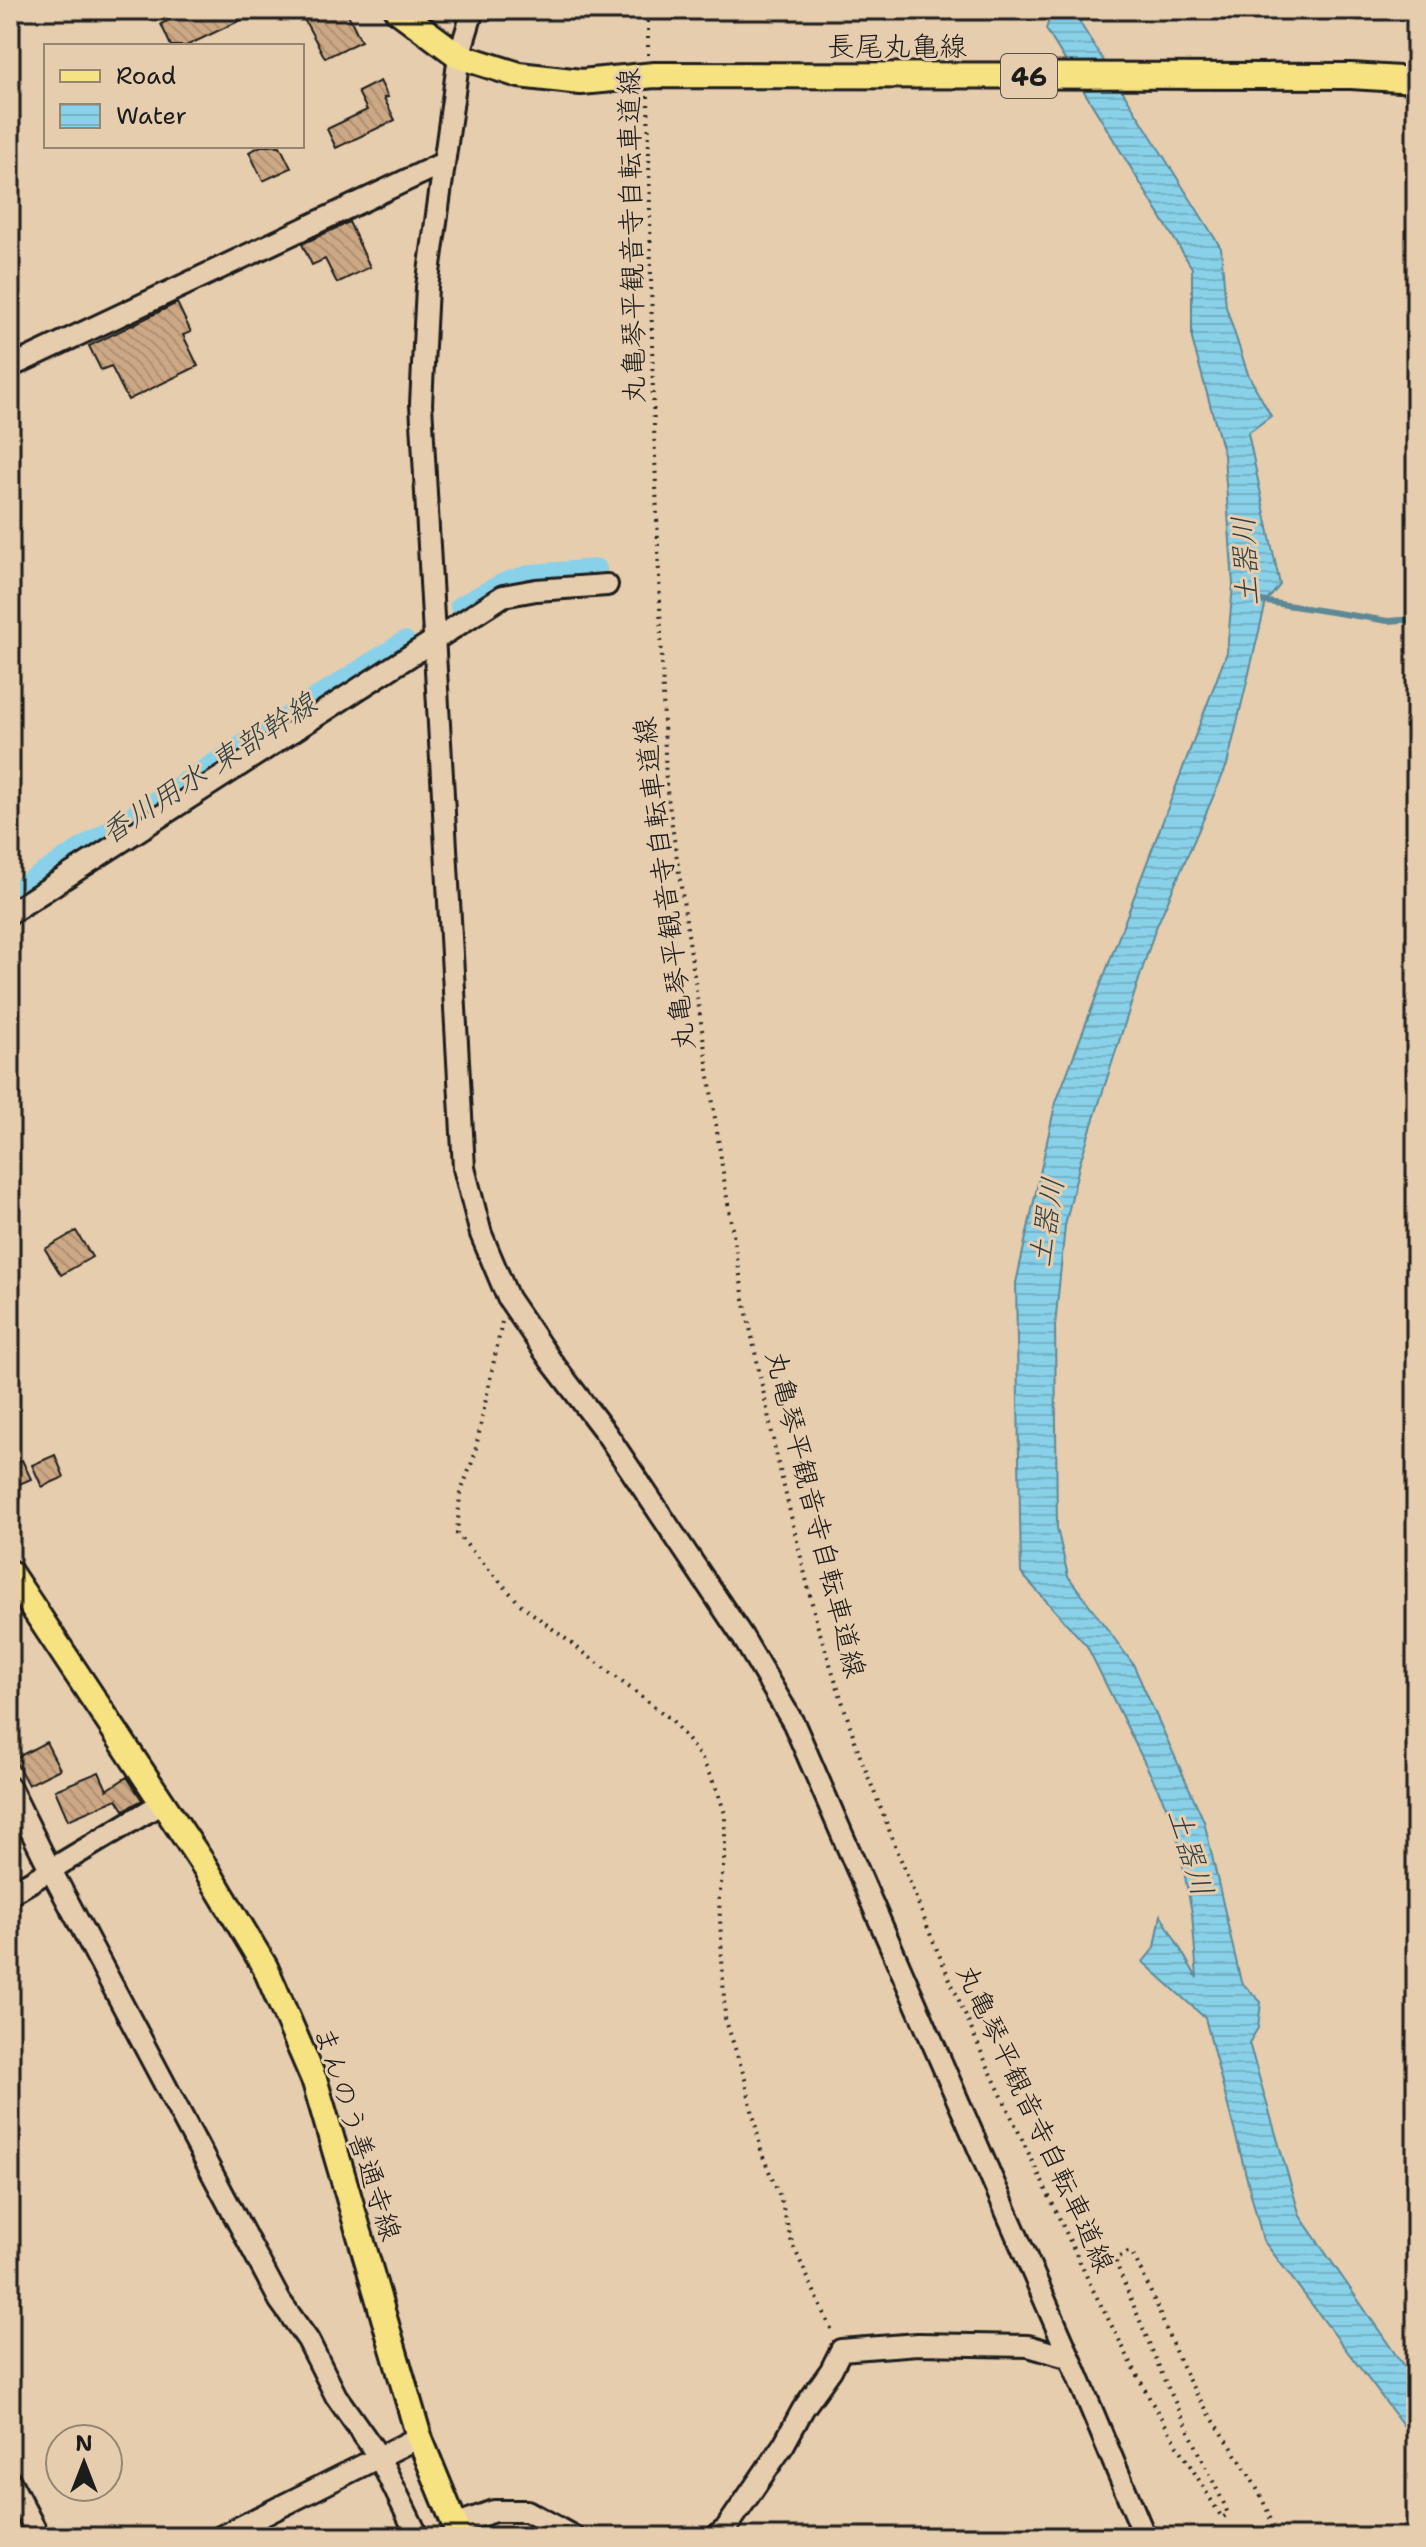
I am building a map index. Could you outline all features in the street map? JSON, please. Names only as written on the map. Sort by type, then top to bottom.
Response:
[{"type":"main road","name":"長尾丸亀線","points":[[397,10],[459,56],[519,75],[581,82],[651,75],[1351,76],[1410,79]]},
{"type":"main road","name":"まんのう善通寺線","points":[[10,1573],[205,1867],[265,1967],[315,2082],[419,2437],[458,2531]]},
{"type":"street","points":[[473,10],[459,56],[443,163],[427,287],[421,404],[464,1168],[481,1234],[508,1298],[640,1483],[742,1636],[794,1724],[1145,2537]]},
{"type":"street","points":[[10,367],[443,163]]},
{"type":"street","points":[[11,908],[503,596],[536,590],[607,585]]},
{"type":"street","points":[[10,1788],[50,1870],[280,2301],[308,2340],[336,2396],[379,2457],[418,2537]]},
{"type":"street","points":[[10,1894],[162,1803]]},
{"type":"street","points":[[715,2537],[725,2530],[784,2444],[841,2350],[918,2344],[1028,2346],[1070,2358]]},
{"type":"street","points":[[220,2537],[419,2437]]},
{"type":"street","points":[[10,2481],[39,2537]]},
{"type":"street","points":[[458,2531],[494,2511],[527,2511],[574,2537]]},
{"type":"path","name":"丸亀琴平観音寺自転車道線","points":[[648,10],[654,426],[666,784],[701,1033],[744,1299],[778,1462],[817,1624],[860,1756],[931,1936],[1015,2127],[1093,2290],[1151,2401],[1222,2518],[1228,2514],[1224,2504],[1164,2379],[1116,2263],[1122,2254],[1128,2252],[1133,2255],[1192,2387],[1267,2507],[1275,2537]]},
{"type":"path","points":[[508,1298],[474,1457],[460,1494],[457,1534],[520,1604],[672,1720],[702,1759],[712,1780],[725,1814],[725,1852],[719,1899],[725,2018],[745,2079],[762,2154],[781,2200],[792,2243],[841,2350]]},
{"type":"water","name":"土器川","points":[[1052,10],[1085,10],[1080,23],[1221,248],[1226,307],[1248,374],[1271,416],[1248,433],[1280,585],[1266,602],[1227,765],[1155,930],[1080,1162],[1065,1226],[1055,1326],[1057,1528],[1068,1576],[1133,1664],[1204,1821],[1241,1982],[1261,2002],[1258,2028],[1249,2043],[1300,2216],[1416,2384],[1416,2442],[1263,2240],[1205,2018],[1143,1962],[1155,1947],[1161,1915],[1197,1978],[1192,1913],[1175,1824],[1087,1646],[1021,1573],[1016,1283],[1055,1105],[1227,652],[1233,585],[1224,455],[1192,339],[1192,268],[1046,29]]},
{"type":"building","points":[[189,10],[262,10],[190,44],[170,44],[161,24]]},
{"type":"building","points":[[299,10],[346,10],[361,41],[325,58]]},
{"type":"building","points":[[380,81],[395,120],[336,148],[327,129],[367,110],[358,92]]},
{"type":"building","points":[[257,148],[281,148],[291,168],[263,181],[249,152]]},
{"type":"building","points":[[349,222],[370,267],[337,283],[325,259],[312,265],[302,244]]},
{"type":"building","points":[[177,303],[191,332],[183,335],[198,366],[128,400],[111,366],[101,370],[89,346]]},
{"type":"building","points":[[76,1231],[92,1257],[61,1275],[45,1249]]},
{"type":"building","points":[[55,1455],[64,1477],[42,1487],[32,1465]]},
{"type":"building","points":[[22,1460],[31,1479],[10,1488],[10,1465]]},
{"type":"building","points":[[46,1742],[60,1769],[28,1785],[14,1759]]},
{"type":"building","points":[[99,1772],[107,1790],[127,1777],[142,1800],[124,1810],[117,1799],[68,1820],[55,1790]]},
{"type":"waterway","name":"香川用水 東部幹線","points":[[460,606],[505,582],[532,574],[597,569]]},
{"type":"waterway","name":"土器川","points":[[1261,601],[1388,621],[1416,619]]},
{"type":"waterway","name":"香川用水 東部幹線","points":[[10,894],[405,641]]}]
